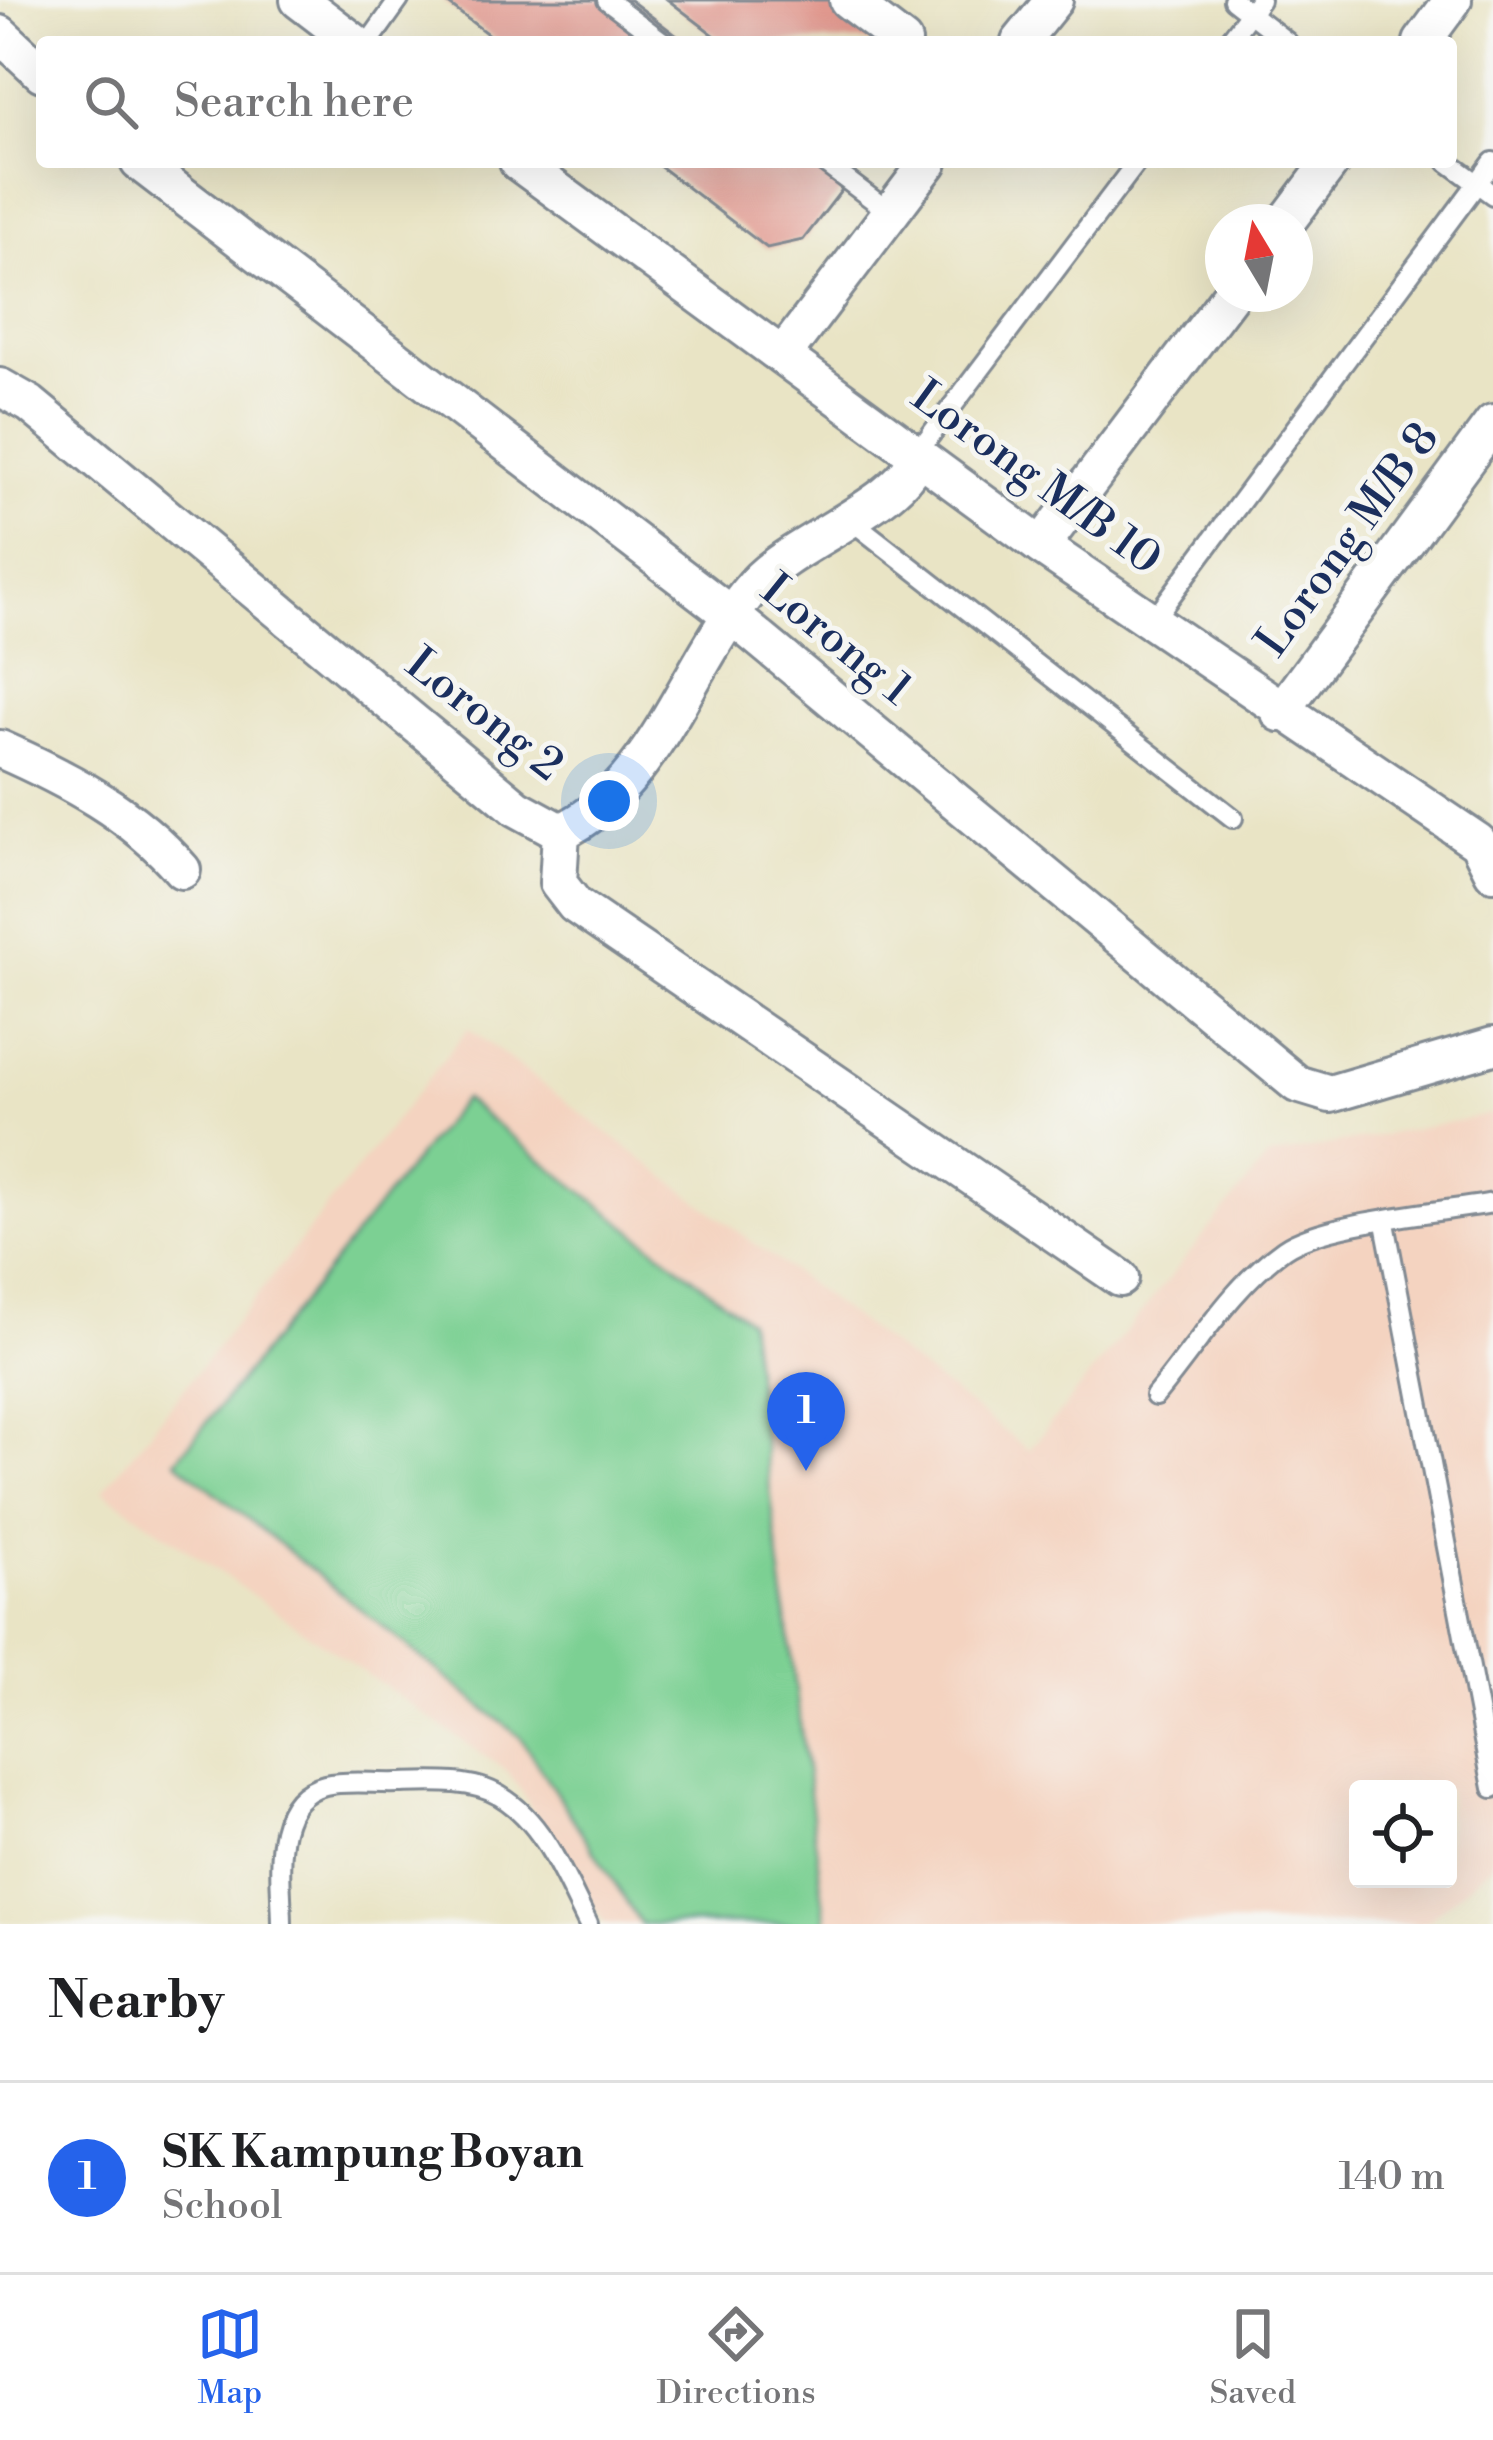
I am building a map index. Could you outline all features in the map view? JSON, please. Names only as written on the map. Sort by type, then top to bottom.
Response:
[{"type":"street","points":[[299,0],[346,36]]},
{"type":"street","points":[[848,0],[896,36]]},
{"type":"street","points":[[1025,36],[1054,0]]},
{"type":"street","points":[[1426,36],[1453,0]]},
{"type":"street","points":[[0,34],[36,67]]},
{"type":"street","name":"Lorong 1","points":[[147,168],[733,616],[1298,1084],[1330,1094],[1493,1046]]},
{"type":"street","name":"Lorong M/B 10","points":[[526,168],[1041,546],[1280,713],[1478,842],[1493,872]]},
{"type":"street","points":[[782,356],[925,168]]},
{"type":"street","points":[[1300,204],[1326,168]]},
{"type":"street","points":[[1041,546],[1217,312]]},
{"type":"street","name":"Lorong 2","points":[[0,387],[30,404],[517,808],[561,832],[558,883],[575,905],[1120,1277]]},
{"type":"street","name":"Lorong M/B 8","points":[[1280,713],[1493,423]]},
{"type":"street","points":[[561,832],[588,820],[652,746],[756,583],[785,556],[897,485],[917,453]]},
{"type":"street","points":[[0,749],[112,806],[154,837],[182,870]]},
{"type":"lane","points":[[373,36],[399,0]]},
{"type":"lane","points":[[607,0],[655,36]]},
{"type":"lane","points":[[1233,0],[1255,7],[1282,36]]},
{"type":"lane","points":[[1233,36],[1255,7]]},
{"type":"lane","points":[[1153,620],[1485,189],[1493,161]]},
{"type":"lane","points":[[831,168],[892,214]]},
{"type":"lane","points":[[917,453],[1132,168]]},
{"type":"lane","points":[[1456,168],[1485,189]]},
{"type":"lane","points":[[848,517],[1233,818]]},
{"type":"lane","points":[[1155,1396],[1256,1273],[1287,1246],[1323,1232],[1493,1203]]},
{"type":"lane","points":[[1385,1223],[1493,1788]]},
{"type":"lane","points":[[282,1924],[281,1838],[292,1809],[307,1794],[325,1785],[440,1782],[500,1796],[549,1845],[588,1924]]},
{"type":"shaded area","points":[[468,1028],[1029,1450],[1268,1157],[1493,1114],[1493,1864],[1423,1924],[605,1924],[509,1773],[103,1491]]},
{"type":"green space","points":[[463,1099],[748,1320],[826,1924],[641,1924],[520,1737],[176,1461]]},
{"type":"building","points":[[443,0],[630,0],[677,36],[490,36]]},
{"type":"building","points":[[668,0],[852,0],[899,36],[715,36]]},
{"type":"building","points":[[662,168],[849,168],[855,173],[803,240],[767,248]]},
{"type":"place","name":"SK Kampung Boyan","points":[[806,1471]]}]
